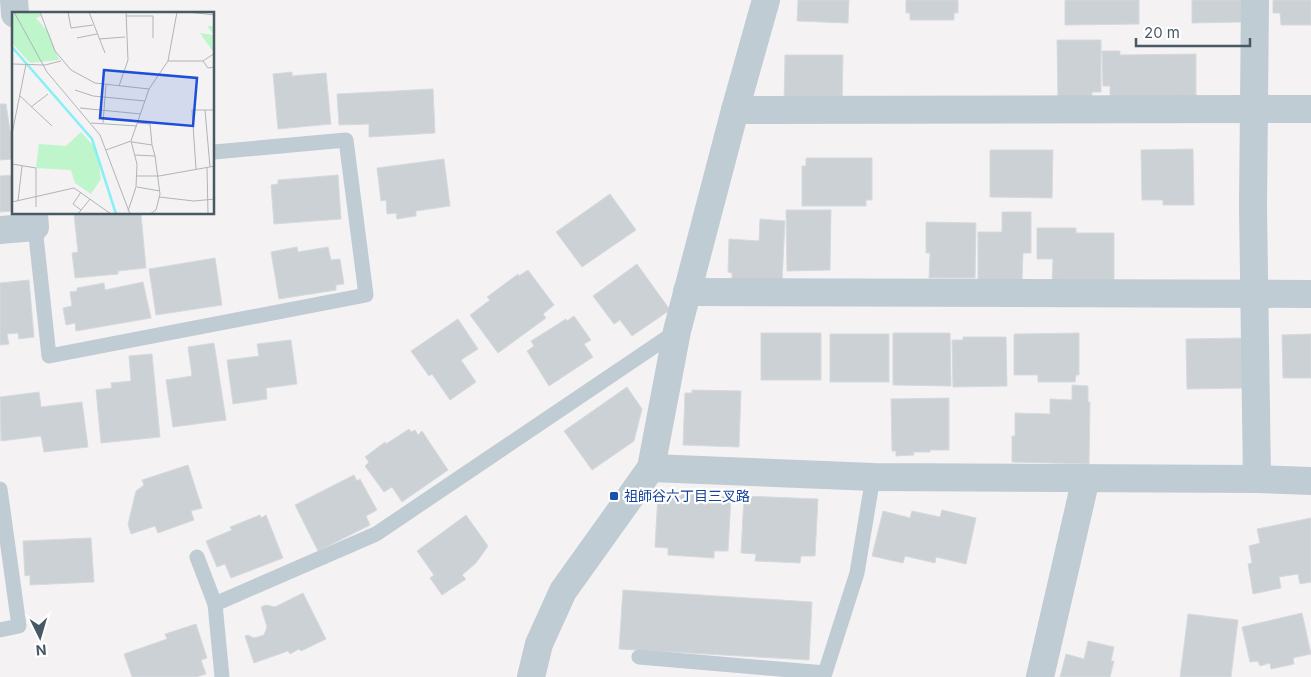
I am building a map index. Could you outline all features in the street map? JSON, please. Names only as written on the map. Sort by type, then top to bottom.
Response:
[{"type":"street","points":[[531,677],[539,644],[564,590],[651,468],[677,331],[766,0]]},
{"type":"street","points":[[1255,0],[1253,208],[1257,479]]},
{"type":"street","points":[[735,110],[1311,110]]},
{"type":"street","points":[[0,230],[35,220]]},
{"type":"street","points":[[687,292],[1311,294]]},
{"type":"street","points":[[651,468],[873,477],[1257,479],[1311,482]]},
{"type":"street","points":[[1040,677],[1086,478]]},
{"type":"lane","points":[[35,220],[49,356],[366,295],[346,140],[215,152]]},
{"type":"lane","points":[[215,604],[376,534],[677,331]]},
{"type":"lane","points":[[638,657],[825,673],[857,573],[873,477]]},
{"type":"lane","points":[[0,489],[18,626],[0,630]]},
{"type":"lane","points":[[197,557],[215,604],[222,677]]},
{"type":"building","points":[[798,0],[849,0],[848,23],[797,21]]},
{"type":"building","points":[[906,0],[958,0],[958,13],[954,13],[954,20],[910,20],[910,13],[906,13]]},
{"type":"building","points":[[1065,0],[1139,0],[1139,24],[1065,25]]},
{"type":"building","points":[[1192,0],[1243,0],[1243,22],[1192,23]]},
{"type":"building","points":[[1273,0],[1311,0],[1311,25],[1281,25],[1280,13],[1273,13]]},
{"type":"building","points":[[1057,40],[1101,40],[1101,92],[1092,92],[1092,103],[1058,104]]},
{"type":"building","points":[[1102,51],[1120,51],[1120,55],[1196,54],[1196,102],[1110,98],[1110,86],[1103,86]]},
{"type":"building","points":[[785,55],[843,55],[842,104],[784,104]]},
{"type":"building","points":[[292,72],[292,76],[326,73],[331,124],[278,129],[273,74]]},
{"type":"building","points":[[433,89],[435,133],[369,137],[369,124],[339,125],[337,94]]},
{"type":"building","points":[[0,104],[6,104],[10,131],[12,130],[12,159],[0,160]]},
{"type":"building","points":[[1193,149],[1194,205],[1163,205],[1163,200],[1142,200],[1141,150]]},
{"type":"building","points":[[990,150],[1053,150],[1052,198],[990,197]]},
{"type":"building","points":[[806,158],[872,158],[872,200],[866,200],[866,206],[802,206],[802,166],[806,166]]},
{"type":"building","points":[[444,159],[450,206],[416,211],[416,216],[397,219],[396,213],[387,214],[386,200],[381,201],[377,168]]},
{"type":"building","points":[[12,175],[12,211],[0,212],[0,176]]},
{"type":"building","points":[[338,175],[341,219],[274,224],[271,185],[278,184],[278,180]]},
{"type":"building","points":[[610,194],[636,230],[582,267],[556,232]]},
{"type":"building","points":[[786,210],[831,210],[830,270],[787,271]]},
{"type":"building","points":[[1002,212],[1031,212],[1031,253],[1023,253],[1022,281],[978,281],[978,232],[1002,232]]},
{"type":"building","points":[[74,215],[141,215],[146,268],[118,271],[118,274],[75,278],[72,253],[78,252]]},
{"type":"building","points":[[760,219],[785,221],[782,282],[732,280],[732,273],[728,272],[729,239],[759,241]]},
{"type":"building","points":[[926,222],[976,223],[975,278],[929,278],[930,253],[926,253]]},
{"type":"building","points":[[1037,228],[1076,228],[1076,233],[1114,233],[1114,285],[1052,284],[1053,259],[1037,259]]},
{"type":"building","points":[[297,247],[298,252],[328,247],[331,260],[340,259],[344,284],[336,285],[336,290],[279,299],[271,252]]},
{"type":"building","points":[[215,258],[222,305],[156,315],[149,269]]},
{"type":"building","points":[[637,264],[670,310],[632,336],[620,320],[614,324],[593,296]]},
{"type":"building","points":[[528,270],[554,305],[543,314],[546,318],[498,353],[470,315],[490,300],[487,297],[518,274],[519,276]]},
{"type":"building","points":[[29,280],[34,337],[19,339],[18,333],[7,334],[9,344],[0,345],[0,283]]},
{"type":"building","points":[[143,282],[151,318],[76,331],[75,323],[66,325],[63,308],[72,306],[70,292],[77,291],[77,288],[104,283],[105,290]]},
{"type":"building","points":[[574,316],[591,340],[584,344],[593,357],[549,386],[527,351],[534,346],[531,341]]},
{"type":"building","points":[[458,319],[478,349],[461,360],[476,382],[450,400],[432,374],[429,376],[411,351]]},
{"type":"building","points":[[761,333],[821,333],[821,380],[761,380]]},
{"type":"building","points":[[893,333],[950,333],[951,386],[893,385]]},
{"type":"building","points":[[1079,333],[1079,375],[1076,375],[1075,382],[1038,382],[1038,375],[1014,375],[1014,334]]},
{"type":"building","points":[[830,334],[889,334],[889,382],[830,382]]},
{"type":"building","points":[[1311,334],[1311,378],[1283,378],[1282,335]]},
{"type":"building","points":[[963,337],[1006,337],[1007,386],[953,387],[952,340],[963,340]]},
{"type":"building","points":[[1244,338],[1245,388],[1187,389],[1186,339]]},
{"type":"building","points":[[291,340],[297,384],[266,388],[267,399],[233,404],[227,360],[259,356],[257,344]]},
{"type":"building","points":[[214,343],[226,420],[173,427],[166,380],[192,376],[188,347]]},
{"type":"building","points":[[152,354],[160,437],[101,443],[96,390],[112,388],[111,383],[131,381],[129,356]]},
{"type":"building","points":[[1072,385],[1088,386],[1088,402],[1090,402],[1089,464],[1012,462],[1012,436],[1015,436],[1015,413],[1050,414],[1050,399],[1072,400]]},
{"type":"building","points":[[627,387],[642,409],[634,441],[592,470],[564,431]]},
{"type":"building","points":[[692,390],[741,391],[739,447],[683,445],[685,393],[692,393]]},
{"type":"building","points":[[39,392],[41,407],[82,402],[88,447],[44,452],[41,436],[1,441],[0,397]]},
{"type":"building","points":[[949,398],[949,450],[930,450],[930,452],[913,452],[914,455],[896,456],[896,451],[892,451],[891,399]]},
{"type":"building","points":[[409,429],[411,432],[415,430],[418,435],[422,431],[448,470],[402,502],[392,487],[384,492],[365,466],[369,462],[365,457],[385,442],[386,444]]},
{"type":"building","points":[[188,465],[202,508],[191,511],[194,520],[158,533],[155,526],[131,534],[128,524],[136,491],[144,485],[142,480]]},
{"type":"building","points":[[354,475],[357,481],[360,479],[377,510],[366,516],[370,525],[318,551],[295,505]]},
{"type":"building","points":[[658,493],[731,497],[728,551],[714,551],[714,558],[668,555],[668,548],[655,547]]},
{"type":"building","points":[[744,496],[818,499],[815,556],[801,556],[800,563],[755,561],[756,554],[741,553]]},
{"type":"building","points":[[942,510],[976,518],[966,564],[936,557],[935,563],[905,556],[903,563],[872,556],[883,511],[910,518],[912,511],[940,517]]},
{"type":"building","points":[[260,515],[261,518],[266,515],[283,558],[231,578],[225,564],[217,567],[206,541],[232,530],[230,527]]},
{"type":"building","points":[[466,515],[488,546],[476,563],[462,575],[466,579],[442,595],[430,578],[434,575],[417,551]]},
{"type":"building","points":[[1311,518],[1311,582],[1300,584],[1298,574],[1279,577],[1281,588],[1253,594],[1248,564],[1252,563],[1249,546],[1260,543],[1257,529]]},
{"type":"building","points":[[91,538],[94,582],[30,585],[30,575],[25,576],[23,541]]},
{"type":"building","points":[[623,590],[812,602],[809,660],[619,649]]},
{"type":"building","points":[[303,593],[326,639],[301,651],[299,649],[290,654],[288,651],[254,663],[245,636],[248,635],[254,638],[264,635],[267,627],[261,607],[266,605],[275,607]]},
{"type":"building","points":[[1302,613],[1311,654],[1293,658],[1294,664],[1271,669],[1270,663],[1260,666],[1258,661],[1250,662],[1242,627]]},
{"type":"building","points":[[1188,614],[1238,620],[1231,677],[1180,677]]},
{"type":"building","points":[[196,624],[207,658],[201,660],[206,674],[196,677],[132,677],[124,654],[167,639],[165,634]]},
{"type":"building","points":[[1088,641],[1114,647],[1111,661],[1114,661],[1110,677],[1060,677],[1066,654],[1084,659]]},
{"type":"place","name":"祖師谷六丁目三叉路","points":[[614,496]]}]
